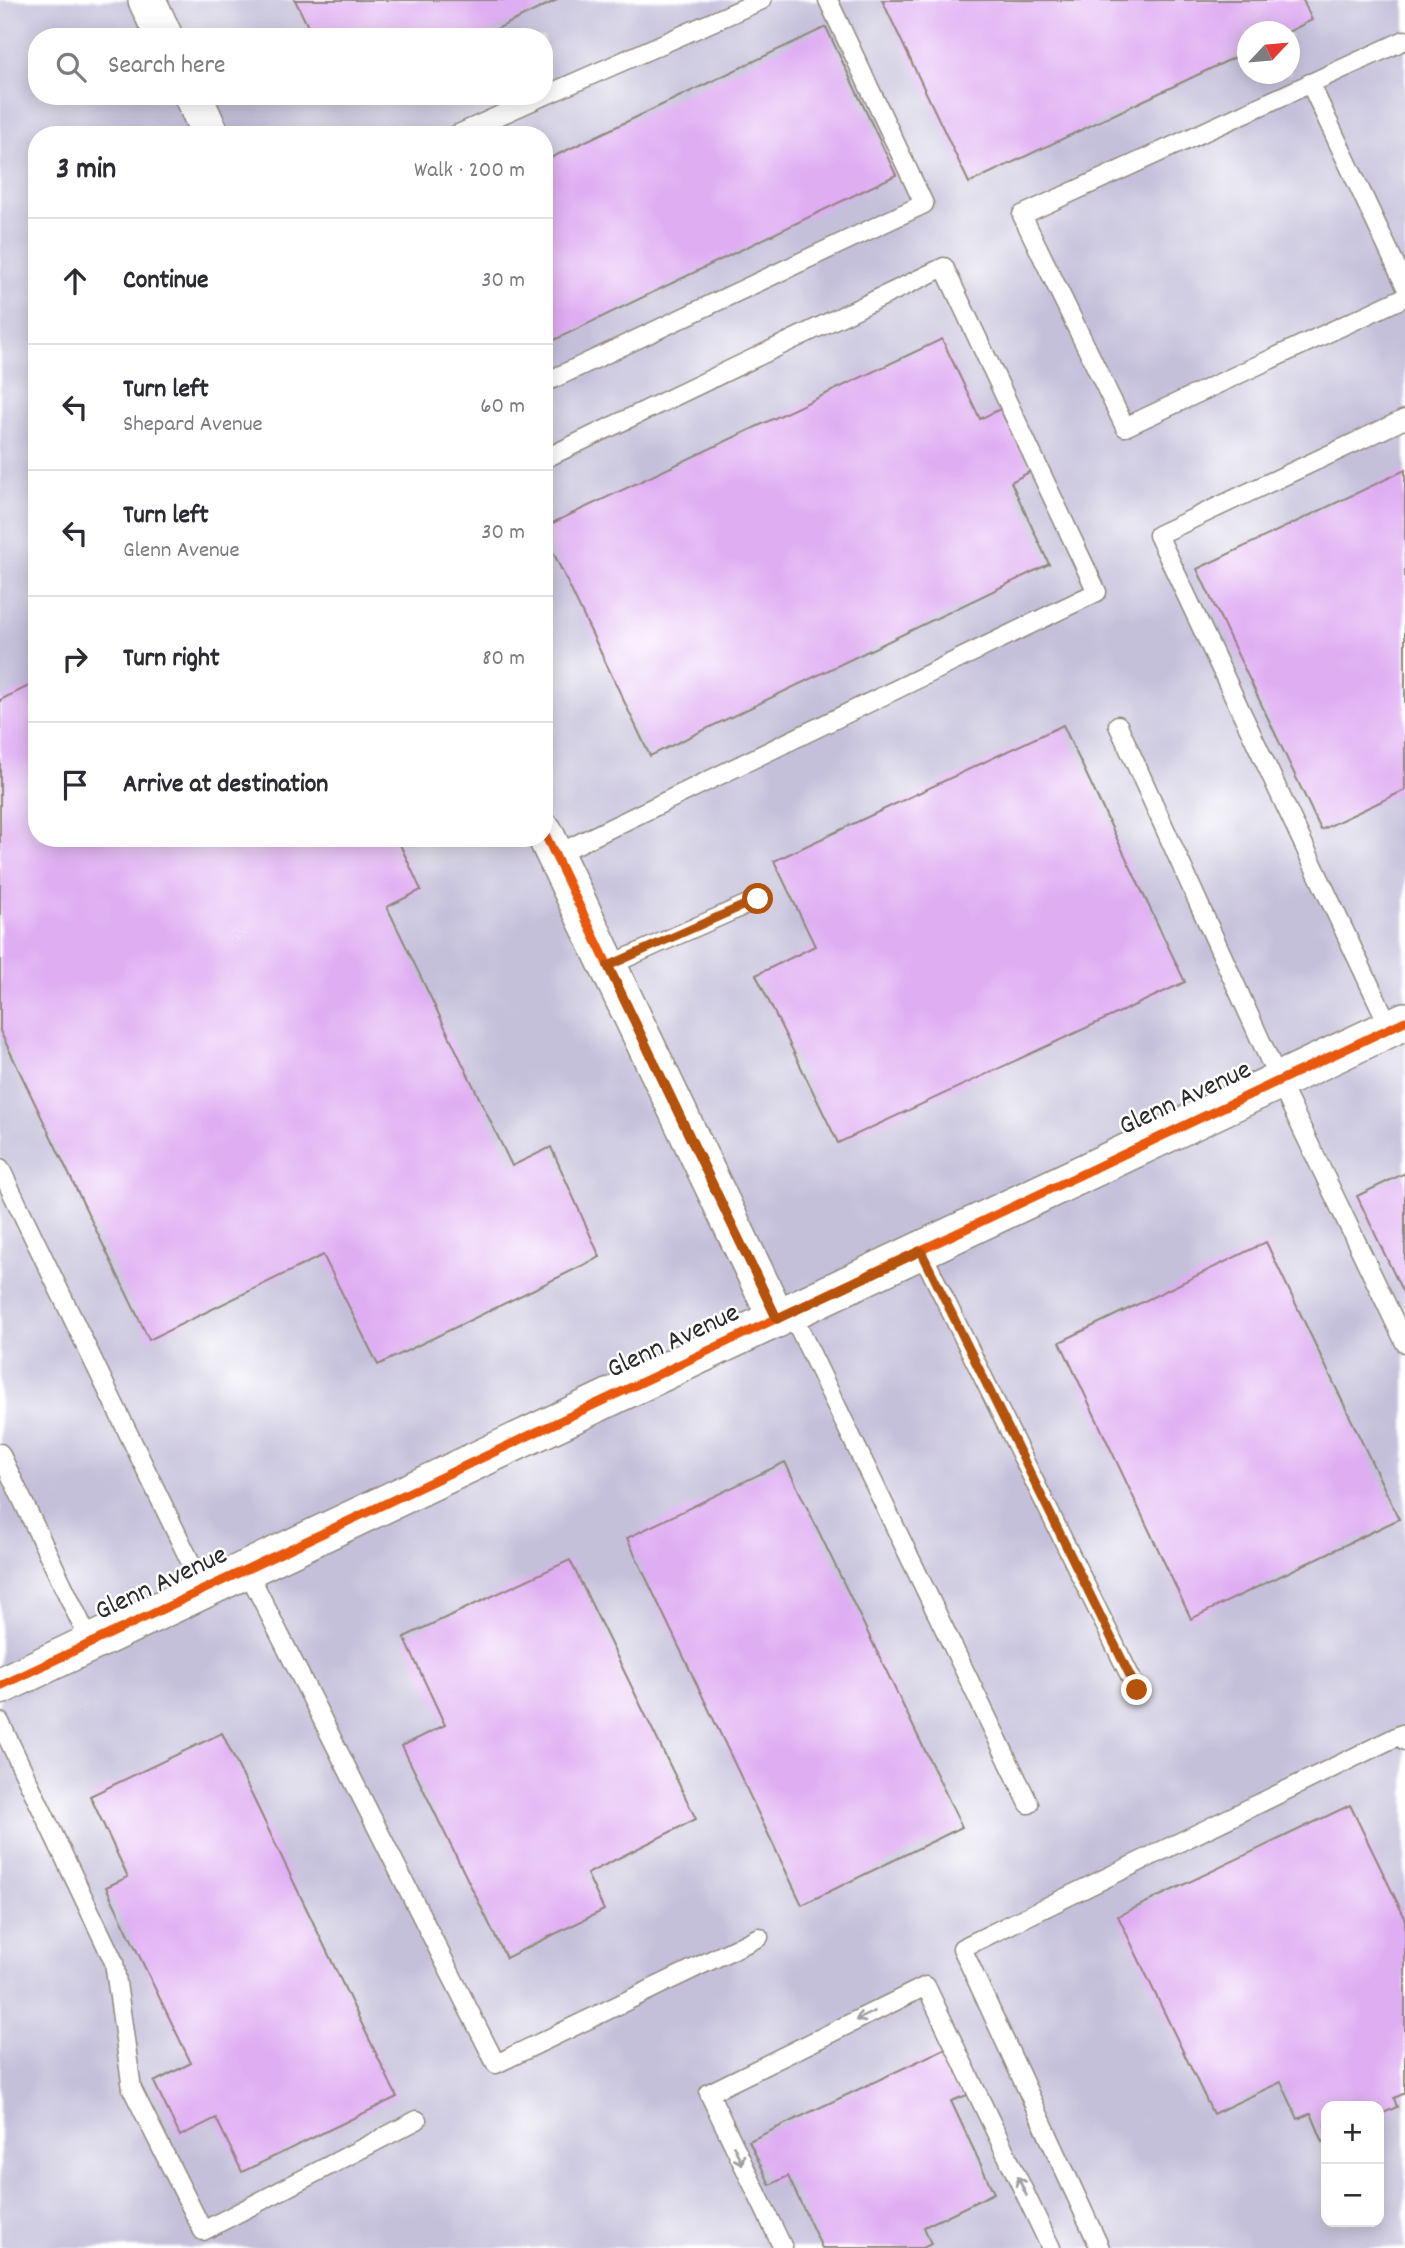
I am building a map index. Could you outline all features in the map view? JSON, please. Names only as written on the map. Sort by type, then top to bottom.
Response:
[{"type":"street","points":[[147,0],[160,28]]},
{"type":"street","points":[[197,105],[207,126]]},
{"type":"street","points":[[552,847],[608,966],[784,1316]]},
{"type":"street","name":"Glenn Avenue","points":[[0,1686],[1398,1024]]},
{"type":"lane","points":[[553,92],[762,0]]},
{"type":"lane","points":[[553,379],[923,204],[828,0]]},
{"type":"lane","points":[[1405,40],[1022,215],[1125,427],[1405,297]]},
{"type":"lane","points":[[1310,83],[1405,285]]},
{"type":"lane","points":[[476,126],[524,105]]},
{"type":"lane","points":[[553,455],[944,267],[1097,592],[553,842]]},
{"type":"lane","points":[[1398,1024],[1158,535],[1405,419]]},
{"type":"lane","points":[[1118,725],[1279,1081],[1405,1343]]},
{"type":"lane","points":[[608,966],[758,899]]},
{"type":"lane","points":[[0,1168],[204,1590]]},
{"type":"lane","points":[[921,1251],[1137,1690]]},
{"type":"lane","points":[[784,1316],[1029,1804]]},
{"type":"lane","points":[[0,1452],[91,1644]]},
{"type":"lane","points":[[247,1570],[496,2064],[759,1937]]},
{"type":"lane","points":[[0,1722],[114,1962],[132,2089],[203,2231],[417,2120]]},
{"type":"lane","points":[[1100,2248],[962,1948],[1402,1734],[1405,1741]]},
{"type":"lane","points":[[783,2248],[709,2093],[926,1986],[1051,2248]]},
{"type":"shaded area","points":[[0,0],[1405,0],[1405,2248],[0,2248]]},
{"type":"building","points":[[295,0],[557,0],[499,28],[309,28]]},
{"type":"building","points":[[882,0],[1303,0],[1312,20],[1300,26],[1300,21],[1237,21],[1237,56],[969,183]]},
{"type":"building","points":[[826,27],[896,175],[553,341],[553,157]]},
{"type":"building","points":[[942,339],[980,419],[1000,409],[1031,471],[1011,482],[1049,564],[650,756],[553,552],[553,523]]},
{"type":"building","points":[[1405,470],[1405,790],[1321,830],[1197,569]]},
{"type":"building","points":[[28,686],[28,847],[401,847],[421,890],[387,907],[512,1166],[551,1147],[600,1257],[378,1365],[323,1255],[149,1340],[0,1031],[0,700]]},
{"type":"building","points":[[1063,725],[1185,982],[838,1143],[756,975],[815,946],[774,861]]},
{"type":"building","points":[[1405,1173],[1405,1297],[1357,1196]]},
{"type":"building","points":[[1266,1242],[1399,1519],[1191,1619],[1060,1342]]},
{"type":"building","points":[[785,1462],[962,1827],[802,1905],[627,1538]]},
{"type":"building","points":[[570,1560],[696,1819],[587,1874],[604,1910],[506,1958],[402,1746],[445,1725],[404,1637]]},
{"type":"building","points":[[222,1733],[397,2097],[242,2172],[216,2118],[180,2136],[154,2082],[191,2063],[106,1887],[128,1877],[90,1796]]},
{"type":"building","points":[[1350,1805],[1405,1918],[1405,2093],[1394,2098],[1397,2107],[1384,2113],[1384,2101],[1321,2101],[1321,2137],[1311,2113],[1298,2119],[1281,2082],[1213,2114],[1118,1916]]},
{"type":"building","points":[[946,2048],[970,2094],[951,2101],[994,2193],[924,2227],[931,2244],[923,2248],[822,2248],[788,2176],[770,2185],[749,2141]]},
{"type":"cycle path","points":[[551,847],[777,1319]]},
{"type":"cycle path","points":[[0,1686],[1405,1021]]},
{"type":"route","points":[[758,899],[608,966],[777,1319],[921,1251],[1137,1690]]}]
